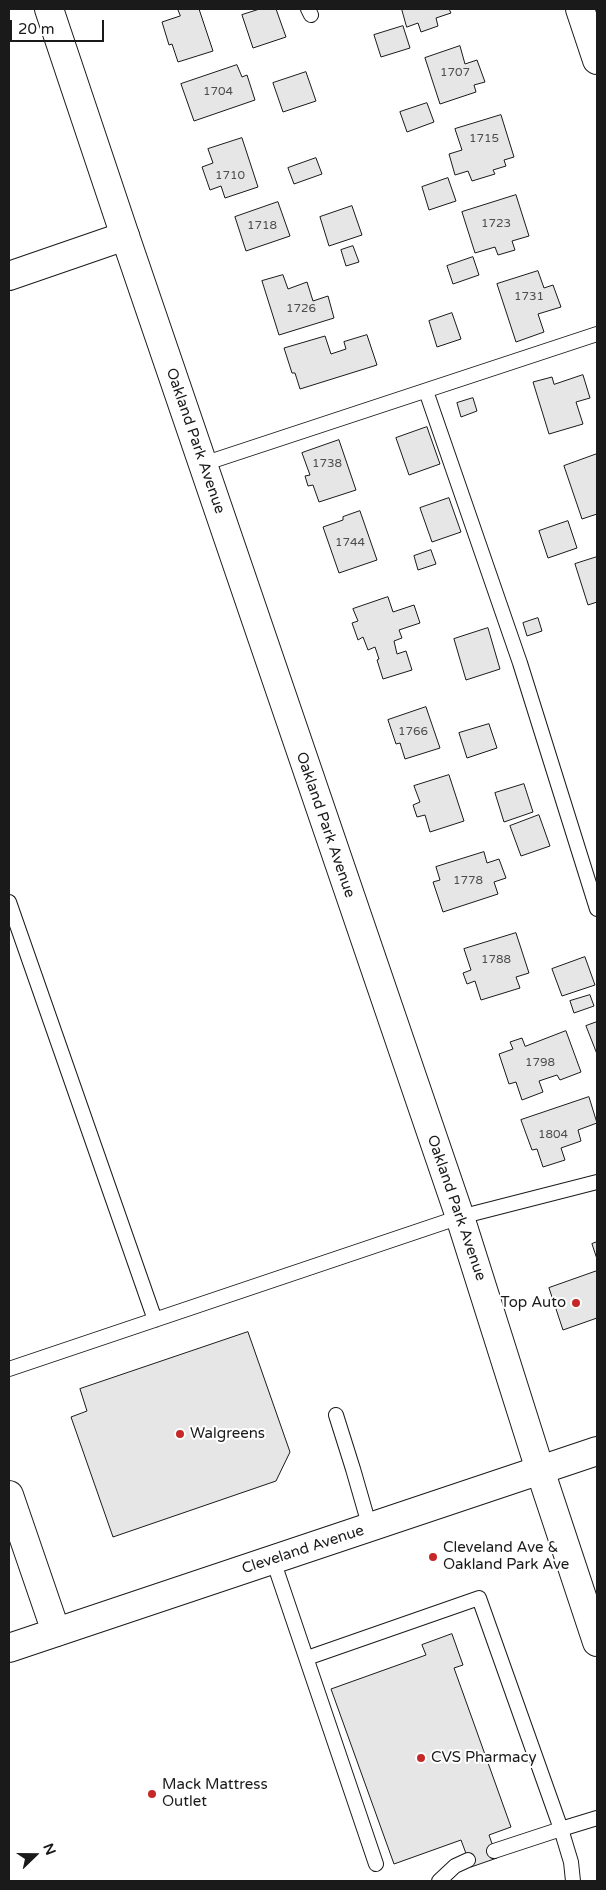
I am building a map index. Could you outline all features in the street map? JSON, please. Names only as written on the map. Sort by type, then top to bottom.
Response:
[{"type":"main road","name":"Oakland Park Avenue","points":[[49,9],[460,1217],[597,1642]]},
{"type":"main road","points":[[580,9],[597,60]]},
{"type":"main road","points":[[9,276],[125,236]]},
{"type":"main road","name":"Cleveland Avenue","points":[[9,1648],[597,1451]]},
{"type":"main road","points":[[9,1495],[56,1632]]},
{"type":"lane","points":[[203,464],[597,334]]},
{"type":"lane","points":[[426,391],[520,664],[597,909]]},
{"type":"lane","points":[[9,902],[155,1320]]},
{"type":"lane","points":[[9,1369],[460,1217],[597,1182]]},
{"type":"lane","points":[[336,1415],[354,1469],[370,1528]]},
{"type":"lane","points":[[273,1560],[376,1864]]},
{"type":"lane","points":[[306,1658],[479,1598],[561,1829],[571,1862],[573,1881]]},
{"type":"lane","points":[[494,1851],[597,1818]]},
{"type":"lane","points":[[439,1881],[455,1866],[468,1860]]},
{"type":"building","points":[[178,9],[199,9],[213,51],[178,62],[172,44],[169,45],[162,22],[180,16]]},
{"type":"building","points":[[260,9],[276,9],[286,37],[253,48],[242,15]]},
{"type":"building","points":[[402,9],[449,9],[451,13],[436,18],[438,26],[421,32],[418,23],[407,27]]},
{"type":"building","points":[[403,26],[410,48],[381,57],[374,35]]},
{"type":"building","points":[[460,46],[465,64],[477,60],[485,82],[474,85],[476,92],[440,104],[425,58]]},
{"type":"building","points":[[237,65],[242,77],[247,75],[255,100],[194,121],[181,84]]},
{"type":"building","points":[[306,72],[316,101],[283,112],[273,83]]},
{"type":"building","points":[[427,103],[434,122],[407,132],[400,112]]},
{"type":"building","points":[[501,115],[514,157],[504,160],[506,166],[493,170],[495,174],[472,181],[468,171],[455,175],[449,154],[462,150],[455,129]]},
{"type":"building","points":[[242,138],[258,187],[225,198],[221,186],[210,190],[202,167],[213,163],[208,149]]},
{"type":"building","points":[[316,158],[322,174],[294,184],[288,168]]},
{"type":"building","points":[[448,178],[456,201],[429,210],[422,187]]},
{"type":"building","points":[[516,195],[529,236],[512,241],[515,250],[498,255],[495,247],[475,253],[462,212]]},
{"type":"building","points":[[278,202],[290,236],[246,251],[235,217]]},
{"type":"building","points":[[352,206],[362,235],[329,246],[320,217]]},
{"type":"building","points":[[353,246],[359,262],[346,266],[341,250]]},
{"type":"building","points":[[473,257],[479,275],[453,284],[447,266]]},
{"type":"building","points":[[538,271],[544,288],[553,285],[561,307],[538,314],[544,332],[516,342],[497,284]]},
{"type":"building","points":[[283,275],[288,289],[307,282],[313,301],[328,296],[334,318],[279,335],[262,281]]},
{"type":"building","points":[[452,313],[461,339],[437,347],[429,321]]},
{"type":"building","points":[[367,335],[377,365],[300,389],[295,373],[292,373],[284,348],[325,336],[331,354],[346,349],[344,342]]},
{"type":"building","points":[[583,375],[590,398],[576,402],[583,424],[549,434],[533,382],[552,377],[554,384]]},
{"type":"building","points":[[473,398],[477,411],[461,417],[457,403]]},
{"type":"building","points":[[427,427],[440,464],[409,475],[396,438]]},
{"type":"building","points":[[339,440],[356,490],[319,502],[313,485],[308,486],[305,476],[310,475],[302,453]]},
{"type":"building","points":[[597,454],[597,514],[582,519],[564,466]]},
{"type":"building","points":[[449,498],[461,532],[432,542],[420,508]]},
{"type":"building","points":[[360,511],[377,560],[339,573],[323,527],[343,520],[343,517]]},
{"type":"building","points":[[568,521],[577,548],[548,558],[539,531]]},
{"type":"building","points":[[431,550],[436,564],[418,570],[414,556]]},
{"type":"building","points":[[597,557],[597,602],[588,605],[575,564]]},
{"type":"building","points":[[388,597],[393,612],[414,605],[420,623],[399,630],[402,638],[394,641],[397,654],[406,651],[412,670],[383,679],[375,647],[368,650],[363,637],[358,640],[352,623],[358,621],[353,609]]},
{"type":"building","points":[[538,618],[542,631],[527,636],[523,623]]},
{"type":"building","points":[[488,628],[500,669],[466,680],[454,639]]},
{"type":"building","points":[[426,707],[440,748],[405,759],[400,743],[396,744],[388,720]]},
{"type":"building","points":[[489,724],[497,748],[467,758],[459,733]]},
{"type":"building","points":[[449,775],[464,821],[430,832],[425,815],[417,817],[413,805],[420,802],[414,786]]},
{"type":"building","points":[[524,784],[533,812],[504,822],[495,793]]},
{"type":"building","points":[[539,815],[550,846],[521,856],[510,826]]},
{"type":"building","points":[[484,852],[487,863],[499,859],[506,878],[494,882],[498,894],[443,912],[433,882],[440,880],[436,867]]},
{"type":"building","points":[[516,933],[529,973],[516,977],[520,988],[481,1000],[475,981],[467,984],[463,973],[471,970],[464,949]]},
{"type":"building","points":[[585,957],[595,985],[562,996],[552,969]]},
{"type":"building","points":[[590,995],[594,1006],[574,1013],[570,1001]]},
{"type":"building","points":[[597,1022],[597,1054],[586,1026]]},
{"type":"building","points":[[566,1031],[581,1072],[560,1080],[557,1075],[539,1081],[543,1092],[522,1100],[516,1082],[509,1084],[499,1054],[513,1049],[510,1042],[522,1038],[525,1046]]},
{"type":"building","points":[[589,1097],[597,1123],[578,1130],[581,1141],[561,1148],[565,1160],[543,1167],[537,1149],[532,1150],[521,1120]]},
{"type":"building","points":[[597,1242],[597,1259],[592,1244]]},
{"type":"building","name":"Top Auto","points":[[597,1271],[597,1318],[563,1330],[549,1288]]},
{"type":"building","name":"Walgreens","points":[[248,1332],[290,1452],[276,1481],[113,1537],[71,1417],[87,1411],[80,1389]]},
{"type":"building","name":"CVS Pharmacy","points":[[452,1634],[463,1665],[454,1668],[511,1827],[489,1835],[497,1858],[471,1867],[461,1840],[394,1864],[331,1689],[426,1655],[422,1645]]},
{"type":"place","name":"Top Auto","points":[[576,1303]]},
{"type":"place","name":"Walgreens","points":[[180,1434]]},
{"type":"place","name":"Cleveland Ave & Oakland Park Ave","points":[[433,1557]]},
{"type":"place","name":"CVS Pharmacy","points":[[421,1758]]},
{"type":"place","name":"Mack Mattress Outlet","points":[[152,1794]]}]
